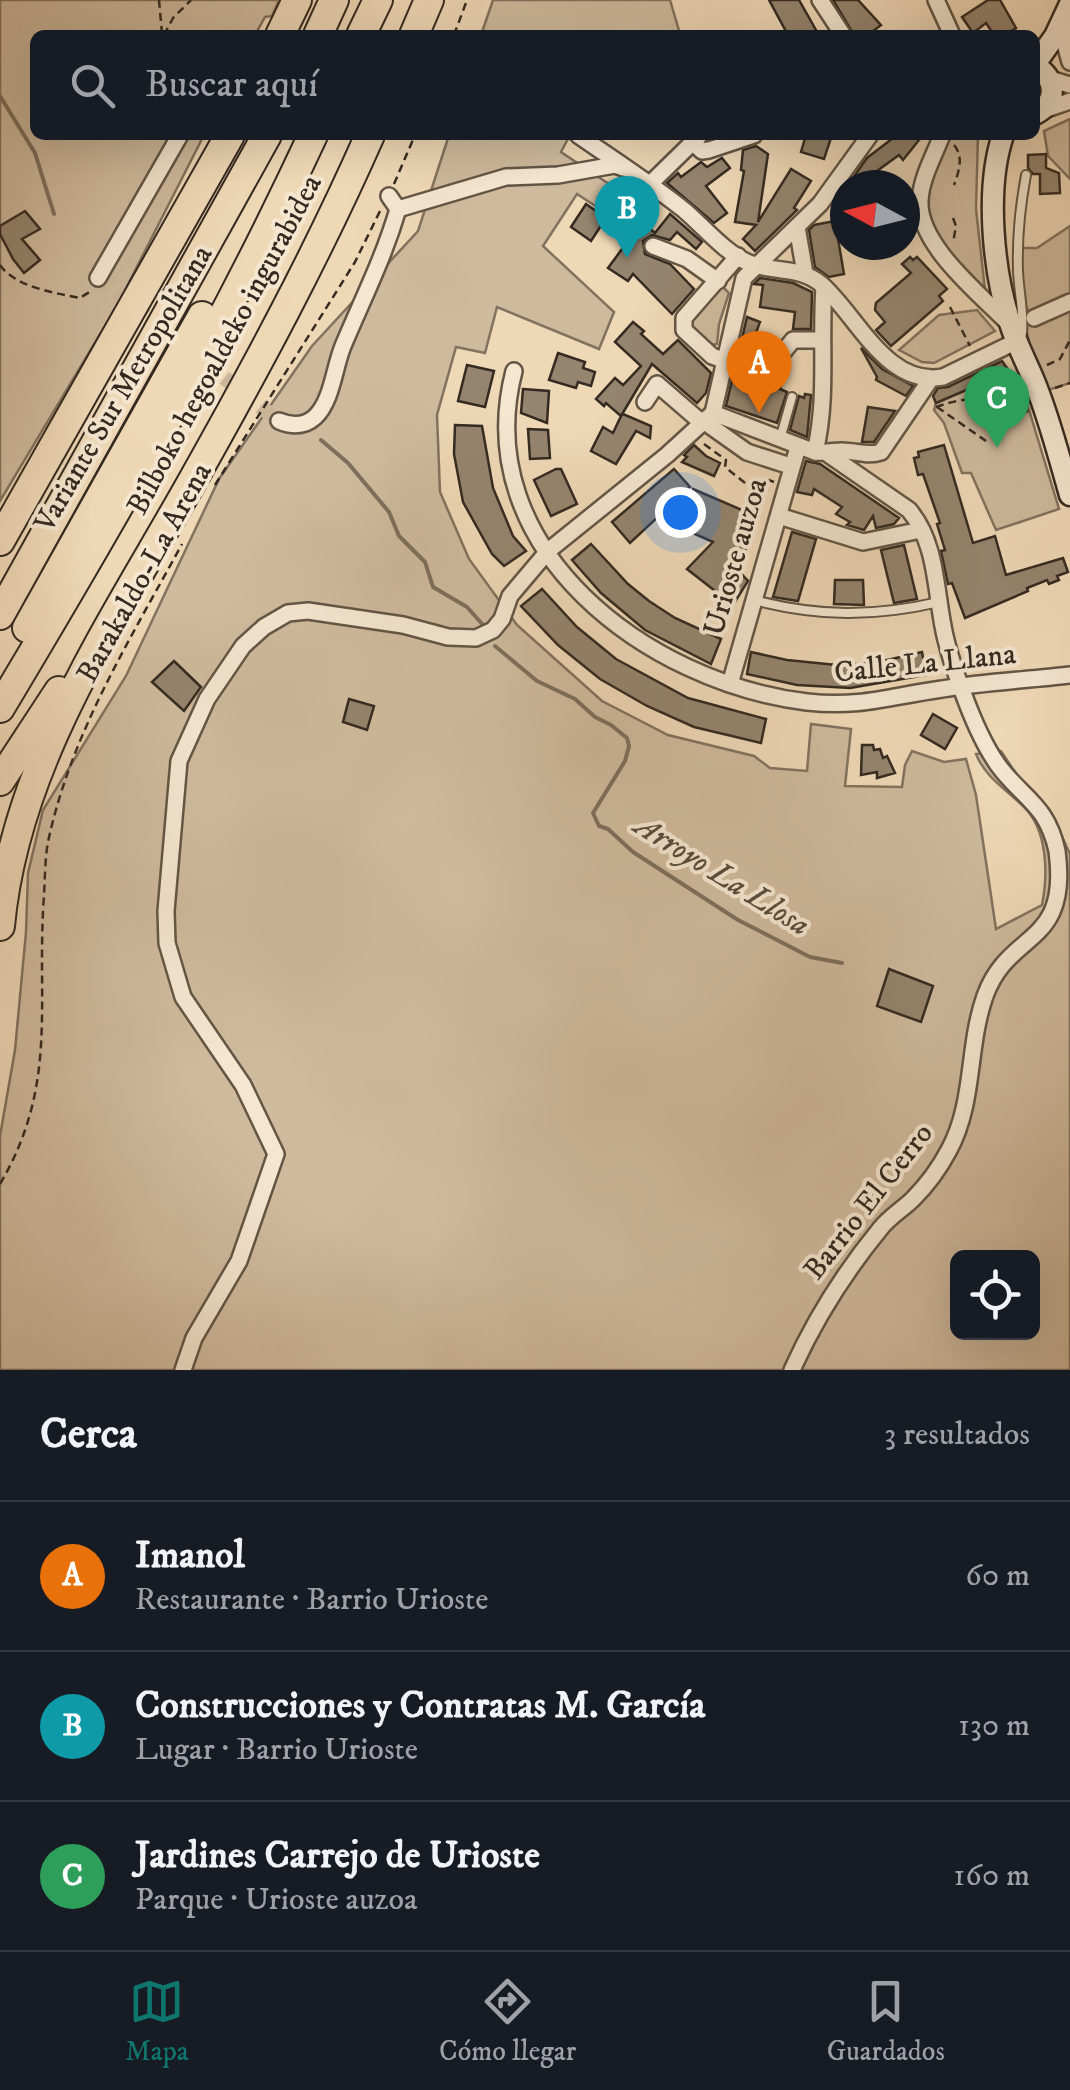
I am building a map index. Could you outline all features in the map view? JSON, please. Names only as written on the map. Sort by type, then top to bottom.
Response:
[{"type":"highway","points":[[282,30],[297,0]]},
{"type":"highway","points":[[320,30],[334,0]]},
{"type":"highway","points":[[363,30],[378,0]]},
{"type":"highway","points":[[416,30],[429,0]]},
{"type":"highway","points":[[0,540],[227,140]]},
{"type":"highway","points":[[0,615],[264,140]]},
{"type":"highway","name":"Variante Sur Metropolitana","points":[[0,677],[184,348],[308,140]]},
{"type":"highway","points":[[0,708],[60,609],[234,296],[309,140]]},
{"type":"highway","name":"Bilboko hegoaldeko ingurabidea","points":[[132,582],[274,334],[368,140]]},
{"type":"highway","points":[[3,777],[132,582]]},
{"type":"highway","points":[[0,926],[11,860],[34,782],[57,728],[132,582]]},
{"type":"highway","points":[[0,730],[60,609]]},
{"type":"street","points":[[820,0],[840,30]]},
{"type":"street","points":[[950,30],[938,6],[956,0]]},
{"type":"street","points":[[1068,10],[1066,44],[1070,62]]},
{"type":"street","points":[[1040,111],[1052,96],[1048,73],[1068,10]]},
{"type":"street","points":[[1040,112],[1070,102]]},
{"type":"street","points":[[98,278],[177,140]]},
{"type":"street","points":[[585,140],[650,184],[738,256],[749,271]]},
{"type":"street","points":[[650,184],[694,140]]},
{"type":"street","points":[[697,140],[702,151],[739,140]]},
{"type":"street","points":[[183,1370],[194,1338],[239,1260],[276,1154],[242,1085],[183,997],[172,970],[166,910],[180,761],[187,738],[223,672],[243,646],[288,613],[308,611],[404,625],[448,638],[476,638],[492,630],[502,619],[516,586],[548,551],[705,419],[726,361],[749,271],[820,204],[866,140]]},
{"type":"street","points":[[940,140],[922,188],[924,226],[944,256],[1021,343]]},
{"type":"street","points":[[998,140],[996,254],[1021,343],[1050,427],[1064,455],[1070,495]]},
{"type":"street","points":[[279,422],[290,426],[303,424],[313,420],[323,407],[342,347],[384,258],[393,203],[506,177],[558,175],[614,165],[627,169]]},
{"type":"street","points":[[797,228],[805,273]]},
{"type":"street","points":[[702,268],[722,242]]},
{"type":"street","points":[[653,246],[702,268],[718,281]]},
{"type":"street","points":[[726,361],[712,356],[684,330],[684,318],[738,256]]},
{"type":"street","points":[[749,271],[805,273],[824,287],[889,360],[930,380],[943,378],[1021,343]]},
{"type":"street","name":"Urioste auzoa","points":[[730,684],[788,486],[814,451],[825,379],[824,287]]},
{"type":"street","points":[[1034,318],[1070,302]]},
{"type":"street","points":[[770,357],[780,356],[794,340],[822,340]]},
{"type":"street","name":"Calle La Llana","points":[[514,370],[505,419],[511,479],[521,506],[548,551],[592,605],[624,633],[660,656],[730,684],[782,698],[834,704],[888,701],[944,688],[1070,676]]},
{"type":"street","points":[[814,451],[874,455],[881,452],[930,380]]},
{"type":"street","points":[[644,402],[657,384],[747,452],[784,464]]},
{"type":"street","points":[[705,419],[814,451],[909,510],[921,530],[932,564],[945,639],[961,688]]},
{"type":"street","points":[[778,516],[864,542],[921,530]]},
{"type":"street","name":"Barrio El Cerro","points":[[792,1370],[832,1292],[883,1225],[914,1198],[940,1167],[964,1118],[985,995],[1010,961],[1057,914],[1060,871],[1049,826],[1036,802],[991,755],[961,688]]},
{"type":"lane","points":[[1021,343],[1024,314],[1018,247],[1026,176]]},
{"type":"lane","points":[[780,439],[792,397]]},
{"type":"lane","points":[[754,600],[812,613],[852,615],[939,602]]},
{"type":"path","points":[[159,0],[162,30]]},
{"type":"path","points":[[166,30],[191,0]]},
{"type":"path","points":[[456,30],[467,0]]},
{"type":"path","name":"Barakaldo-La Arena","points":[[211,492],[393,203],[413,140]]},
{"type":"path","points":[[943,140],[952,143],[960,153],[954,185]]},
{"type":"path","points":[[944,256],[956,235],[953,218]]},
{"type":"path","points":[[0,264],[6,274],[47,291],[80,298],[96,289],[98,278]]},
{"type":"path","points":[[950,307],[978,360]]},
{"type":"path","points":[[1021,343],[1049,367],[1065,354],[1069,342],[1060,342]]},
{"type":"path","points":[[920,395],[986,441]]},
{"type":"path","points":[[936,407],[961,400],[999,400],[1016,405],[1050,427]]},
{"type":"path","points":[[698,440],[726,460],[725,467],[755,491],[766,480],[788,486]]},
{"type":"path","name":"Barakaldo-La Arena","points":[[0,1184],[25,1134],[40,1080],[42,930],[48,843],[83,727],[186,536]]},
{"type":"shaded area","points":[[0,0],[279,0],[272,16],[265,17],[258,30],[30,30],[30,140],[201,140],[117,306],[0,501]]},
{"type":"shaded area","points":[[493,0],[670,0],[679,30],[483,30]]},
{"type":"shaded area","points":[[1070,119],[1070,179],[1048,156],[1044,131]]},
{"type":"shaded area","points":[[447,140],[567,140],[561,152],[648,210],[623,224],[577,194],[543,246],[614,312],[599,349],[497,307],[485,353],[456,347],[437,415],[440,492],[469,559],[517,625],[602,701],[668,735],[754,756],[770,768],[807,771],[811,724],[851,729],[845,786],[902,787],[912,751],[944,762],[966,759],[976,795],[996,929],[1042,905],[1044,853],[1032,817],[991,776],[976,754],[1001,751],[1051,813],[1070,854],[1070,1370],[0,1370],[0,1136],[15,1050],[28,873],[43,810],[126,676],[219,479],[312,346],[418,231]]},
{"type":"shaded area","points":[[946,140],[978,140],[976,209],[985,290],[943,245],[929,218],[929,182]]},
{"type":"shaded area","points":[[1070,226],[1070,294],[1029,313],[1023,299],[1021,248],[1037,248]]},
{"type":"shaded area","points":[[722,286],[729,293],[717,344],[710,345],[691,328],[691,319]]},
{"type":"shaded area","points":[[1070,302],[1070,383],[1039,393],[1025,322]]},
{"type":"shaded area","points":[[977,310],[995,331],[934,363],[922,362],[899,350],[939,315]]},
{"type":"shaded area","points":[[1001,377],[1015,401],[1026,400],[1059,509],[996,530],[971,473],[962,473],[944,423],[934,410],[936,403],[986,381],[990,385]]},
{"type":"building","points":[[769,0],[799,0],[816,30],[785,30]]},
{"type":"building","points":[[833,0],[858,0],[881,25],[874,30],[851,30]]},
{"type":"building","points":[[988,0],[1000,0],[1016,28],[991,30],[986,23],[971,30],[962,17]]},
{"type":"building","points":[[805,140],[830,140],[824,159],[801,152]]},
{"type":"building","points":[[890,140],[919,140],[903,160],[899,155],[878,170],[859,170]]},
{"type":"building","points":[[756,146],[768,154],[758,222],[791,169],[811,181],[794,208],[797,210],[755,251],[743,239],[756,225],[735,222],[744,171],[743,150]]},
{"type":"building","points":[[1046,154],[1046,168],[1059,173],[1060,193],[1040,194],[1040,174],[1033,174],[1028,168],[1028,155]]},
{"type":"building","points":[[722,158],[730,168],[706,186],[727,213],[714,223],[667,183],[701,162],[707,167]]},
{"type":"building","points":[[586,204],[606,218],[591,241],[571,227]]},
{"type":"building","points":[[25,211],[40,229],[22,239],[40,260],[24,273],[0,234],[0,226]]},
{"type":"building","points":[[670,214],[702,242],[696,249],[677,232],[670,240],[652,235],[643,241],[645,254],[670,264],[694,289],[672,314],[633,274],[628,281],[608,268],[642,222],[655,233]]},
{"type":"building","points":[[830,222],[830,260],[842,260],[844,274],[829,277],[815,267],[809,230]]},
{"type":"building","points":[[920,260],[947,289],[939,296],[943,301],[891,346],[876,330],[885,322],[875,310],[876,303],[911,273],[902,264]]},
{"type":"building","points":[[760,278],[793,283],[812,292],[811,329],[793,329],[795,312],[760,307],[763,285],[754,284]]},
{"type":"building","points":[[747,317],[760,322],[746,349],[759,354],[765,367],[787,368],[780,389],[787,392],[777,423],[726,406]]},
{"type":"building","points":[[633,322],[663,354],[678,340],[711,373],[706,393],[697,403],[652,364],[621,416],[596,399],[615,378],[623,385],[641,366],[615,342]]},
{"type":"building","points":[[861,348],[882,369],[913,386],[906,396],[876,380]]},
{"type":"building","points":[[558,353],[585,362],[583,368],[595,372],[591,386],[578,382],[576,388],[549,380]]},
{"type":"building","points":[[1002,361],[1009,371],[990,385],[987,381],[936,403],[933,396],[938,388]]},
{"type":"building","points":[[467,365],[494,371],[485,407],[458,401]]},
{"type":"building","points":[[523,389],[549,391],[547,423],[521,413]]},
{"type":"building","points":[[805,394],[811,395],[807,437],[790,430],[799,396],[804,398]]},
{"type":"building","points":[[868,407],[895,411],[874,442],[862,442]]},
{"type":"building","points":[[621,416],[651,426],[650,438],[636,431],[616,464],[591,451],[603,427],[613,433]]},
{"type":"building","points":[[455,425],[482,426],[493,488],[513,536],[526,551],[504,566],[492,554],[463,502],[454,454]]},
{"type":"building","points":[[528,429],[548,430],[550,458],[530,459]]},
{"type":"building","points":[[694,445],[720,463],[714,476],[682,462]]},
{"type":"building","points":[[944,445],[973,543],[995,536],[1006,575],[1063,558],[1068,572],[1057,576],[1059,580],[1027,588],[1028,591],[965,618],[952,583],[948,584],[941,551],[945,550],[937,524],[940,523],[914,458],[919,457],[918,452]]},
{"type":"building","points":[[806,461],[820,464],[899,518],[894,524],[876,528],[873,516],[864,530],[847,525],[850,522],[836,514],[842,507],[814,489],[812,495],[797,492]]},
{"type":"building","points":[[561,469],[577,504],[551,516],[534,480]]},
{"type":"building","points":[[674,469],[690,487],[630,543],[612,522]]},
{"type":"building","points":[[693,489],[749,513],[745,553],[734,566],[748,581],[733,605],[687,569],[713,542],[677,526]]},
{"type":"building","points":[[792,532],[816,539],[798,601],[773,597]]},
{"type":"building","points":[[591,544],[649,601],[721,639],[711,664],[645,630],[601,593],[572,560]]},
{"type":"building","points":[[904,545],[917,599],[894,603],[881,550]]},
{"type":"building","points":[[835,580],[863,580],[864,605],[834,604]]},
{"type":"building","points":[[542,589],[577,627],[616,659],[688,698],[766,719],[761,743],[694,727],[600,679],[558,645],[521,606]]},
{"type":"building","points":[[751,652],[837,665],[874,663],[922,652],[926,675],[850,688],[797,685],[747,674]]},
{"type":"building","points":[[174,661],[201,687],[184,711],[152,682]]},
{"type":"building","points":[[349,699],[374,706],[367,730],[343,722]]},
{"type":"building","points":[[933,714],[957,728],[945,749],[921,735]]},
{"type":"building","points":[[862,745],[880,749],[895,773],[877,778],[877,772],[861,775]]},
{"type":"building","points":[[889,969],[933,986],[921,1022],[877,1006]]},
{"type":"waterway","name":"Arroyo La Llosa","points":[[0,96],[35,153],[54,214]]},
{"type":"waterway","name":"Arroyo La Llosa","points":[[321,440],[348,463],[389,512],[399,536],[425,562],[433,587],[467,607],[483,625]]},
{"type":"waterway","name":"Arroyo La Llosa","points":[[495,646],[537,681],[575,699],[627,738],[625,761],[593,813],[599,826],[738,920],[810,957],[842,963]]},
{"type":"tunnel","points":[[98,278],[279,421]]},
{"type":"place","name":"Construcciones y Contratas M. García","points":[[627,258]]},
{"type":"place","name":"Imanol","points":[[759,413]]},
{"type":"place","name":"Jardines Carrejo de Urioste","points":[[997,448]]}]
